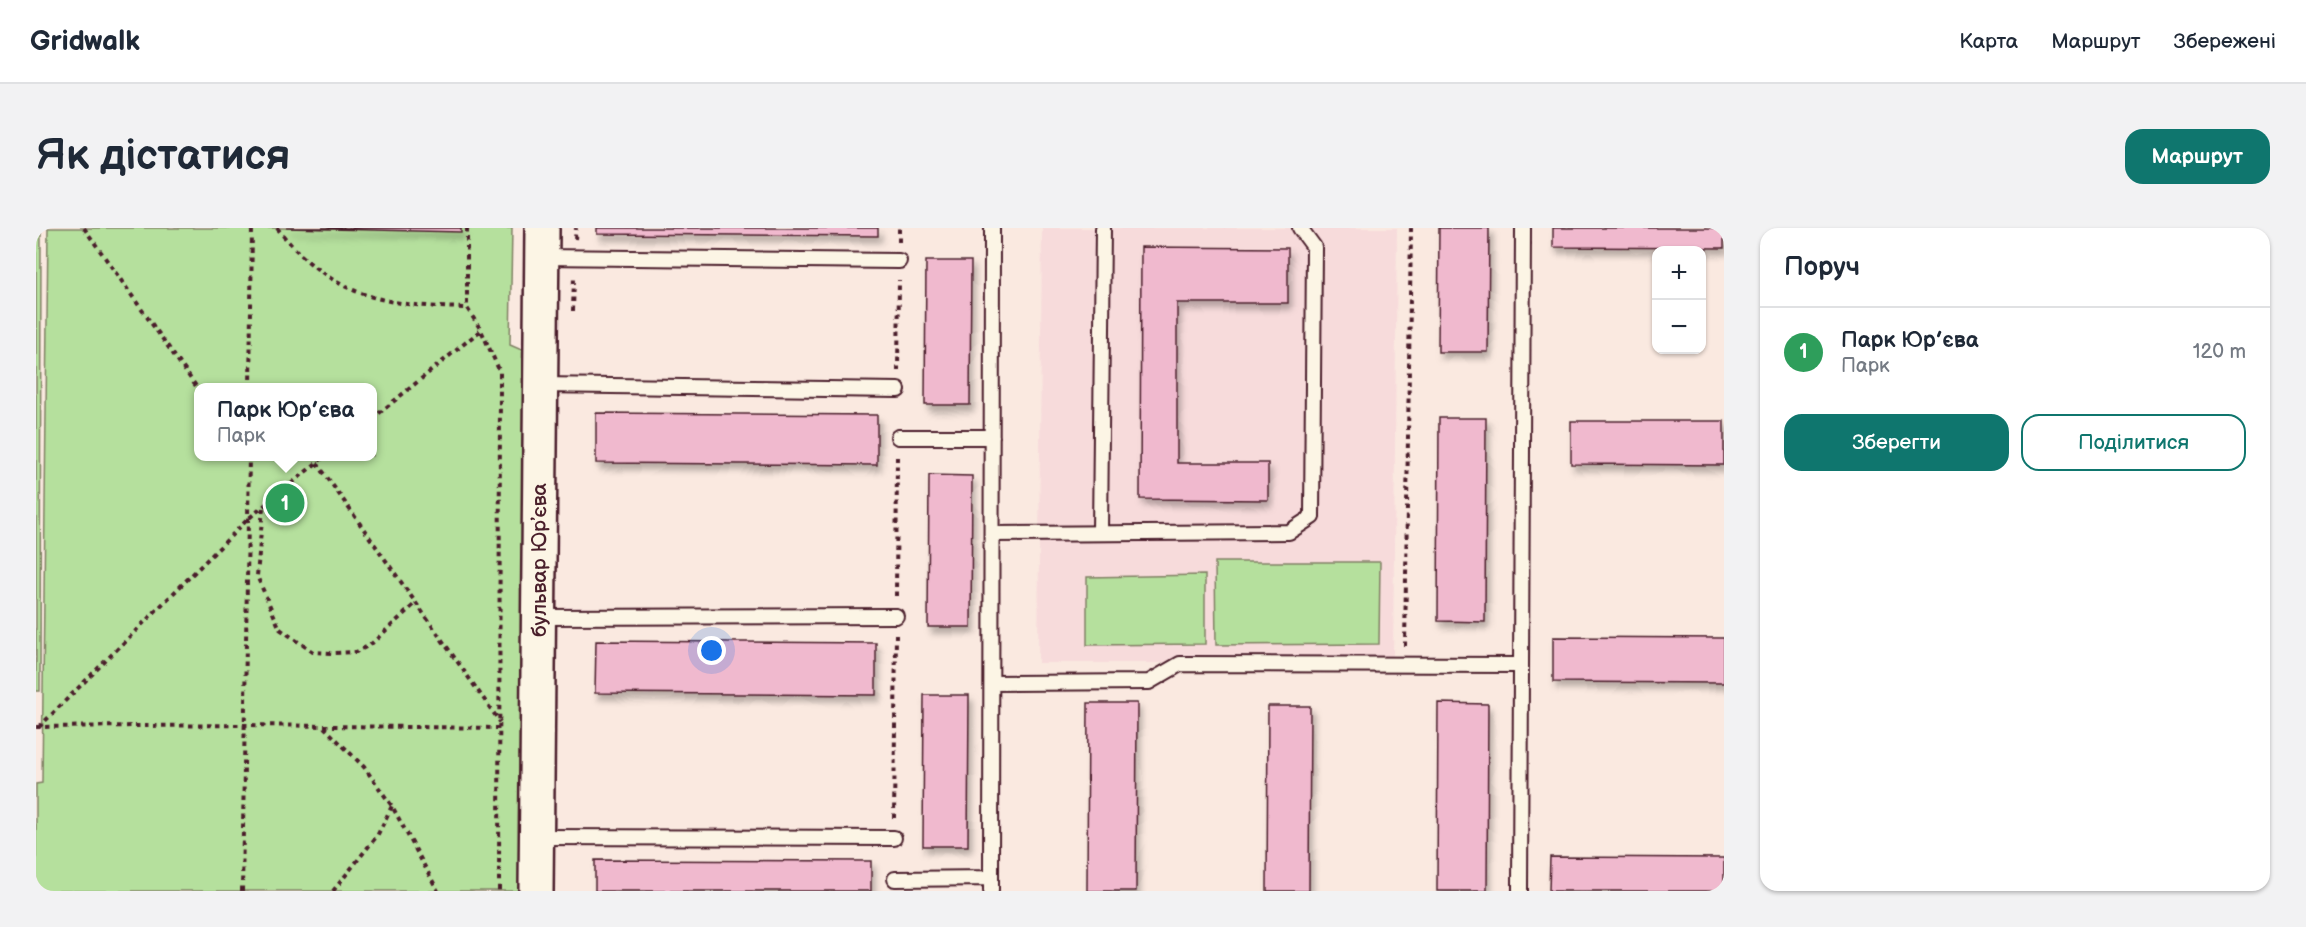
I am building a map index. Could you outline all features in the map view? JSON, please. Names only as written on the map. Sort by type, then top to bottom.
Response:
[{"type":"street","name":"бульвар Юрʼєва","points":[[536,891],[542,242]]},
{"type":"lane","points":[[895,879],[992,884],[992,228]]},
{"type":"lane","points":[[1100,533],[1103,228]]},
{"type":"lane","points":[[992,534],[1289,532],[1312,518],[1314,247],[1300,228]]},
{"type":"lane","points":[[1520,891],[1523,228]]},
{"type":"lane","points":[[542,242],[899,261]]},
{"type":"lane","points":[[541,385],[898,390]]},
{"type":"lane","points":[[898,437],[992,436]]},
{"type":"lane","points":[[539,617],[896,616]]},
{"type":"lane","points":[[992,683],[1149,682],[1180,664],[1521,665]]},
{"type":"lane","points":[[536,837],[894,838]]},
{"type":"path","points":[[84,228],[194,383]]},
{"type":"path","points":[[250,383],[252,228]]},
{"type":"path","points":[[277,228],[289,244],[317,270],[339,284],[375,298],[417,307],[467,308]]},
{"type":"path","points":[[467,228],[467,308],[481,330],[500,372],[499,891]]},
{"type":"path","points":[[898,390],[899,228]]},
{"type":"path","points":[[1404,665],[1411,228]]},
{"type":"path","points":[[377,414],[481,330]]},
{"type":"path","points":[[894,838],[898,437]]},
{"type":"path","points":[[242,891],[248,461]]},
{"type":"path","points":[[37,727],[248,519],[319,461]]},
{"type":"path","points":[[317,463],[500,725]]},
{"type":"path","points":[[262,508],[257,576],[280,629],[313,652],[356,652],[370,645],[416,603]]},
{"type":"path","points":[[37,727],[500,725]]},
{"type":"path","points":[[324,726],[364,767],[392,806],[438,891]]},
{"type":"path","points":[[333,891],[377,836],[392,806]]},
{"type":"shaded area","points":[[1042,228],[1397,228],[1393,663],[1038,663]]},
{"type":"green space","points":[[36,228],[41,228],[40,691],[36,691]]},
{"type":"green space","points":[[48,228],[512,228],[510,345],[524,351],[524,891],[36,891],[36,784],[42,783]]},
{"type":"green space","points":[[1215,562],[1380,562],[1379,644],[1216,645]]},
{"type":"green space","points":[[1205,575],[1205,644],[1087,645],[1087,577]]},
{"type":"building","points":[[286,228],[461,228],[461,232]]},
{"type":"building","points":[[597,228],[878,228],[878,236],[597,234]]},
{"type":"building","points":[[1439,228],[1489,228],[1488,352],[1438,352]]},
{"type":"building","points":[[1553,228],[1724,228],[1724,248],[1706,248],[1706,246],[1553,247]]},
{"type":"building","points":[[1141,247],[1288,248],[1288,303],[1177,303],[1177,463],[1268,463],[1268,500],[1140,499]]},
{"type":"building","points":[[926,261],[971,261],[970,405],[925,405]]},
{"type":"building","points":[[596,413],[877,415],[877,465],[596,463]]},
{"type":"building","points":[[1439,418],[1486,418],[1485,622],[1438,621]]},
{"type":"building","points":[[1571,421],[1724,421],[1724,465],[1571,464]]},
{"type":"building","points":[[929,475],[972,476],[971,627],[928,627]]},
{"type":"building","points":[[1553,637],[1724,638],[1724,683],[1553,682]]},
{"type":"building","points":[[596,641],[876,643],[876,695],[595,693]]},
{"type":"building","points":[[924,695],[969,695],[968,846],[923,846]]},
{"type":"building","points":[[1088,703],[1137,703],[1136,891],[1087,891]]},
{"type":"building","points":[[1438,703],[1488,704],[1487,891],[1437,891]]},
{"type":"building","points":[[1268,706],[1310,706],[1309,891],[1267,891]]},
{"type":"building","points":[[1550,857],[1724,858],[1724,891],[1549,891]]},
{"type":"building","points":[[595,860],[871,861],[871,891],[595,891]]},
{"type":"place","name":"Парк Юр’єва","points":[[285,503]]}]
